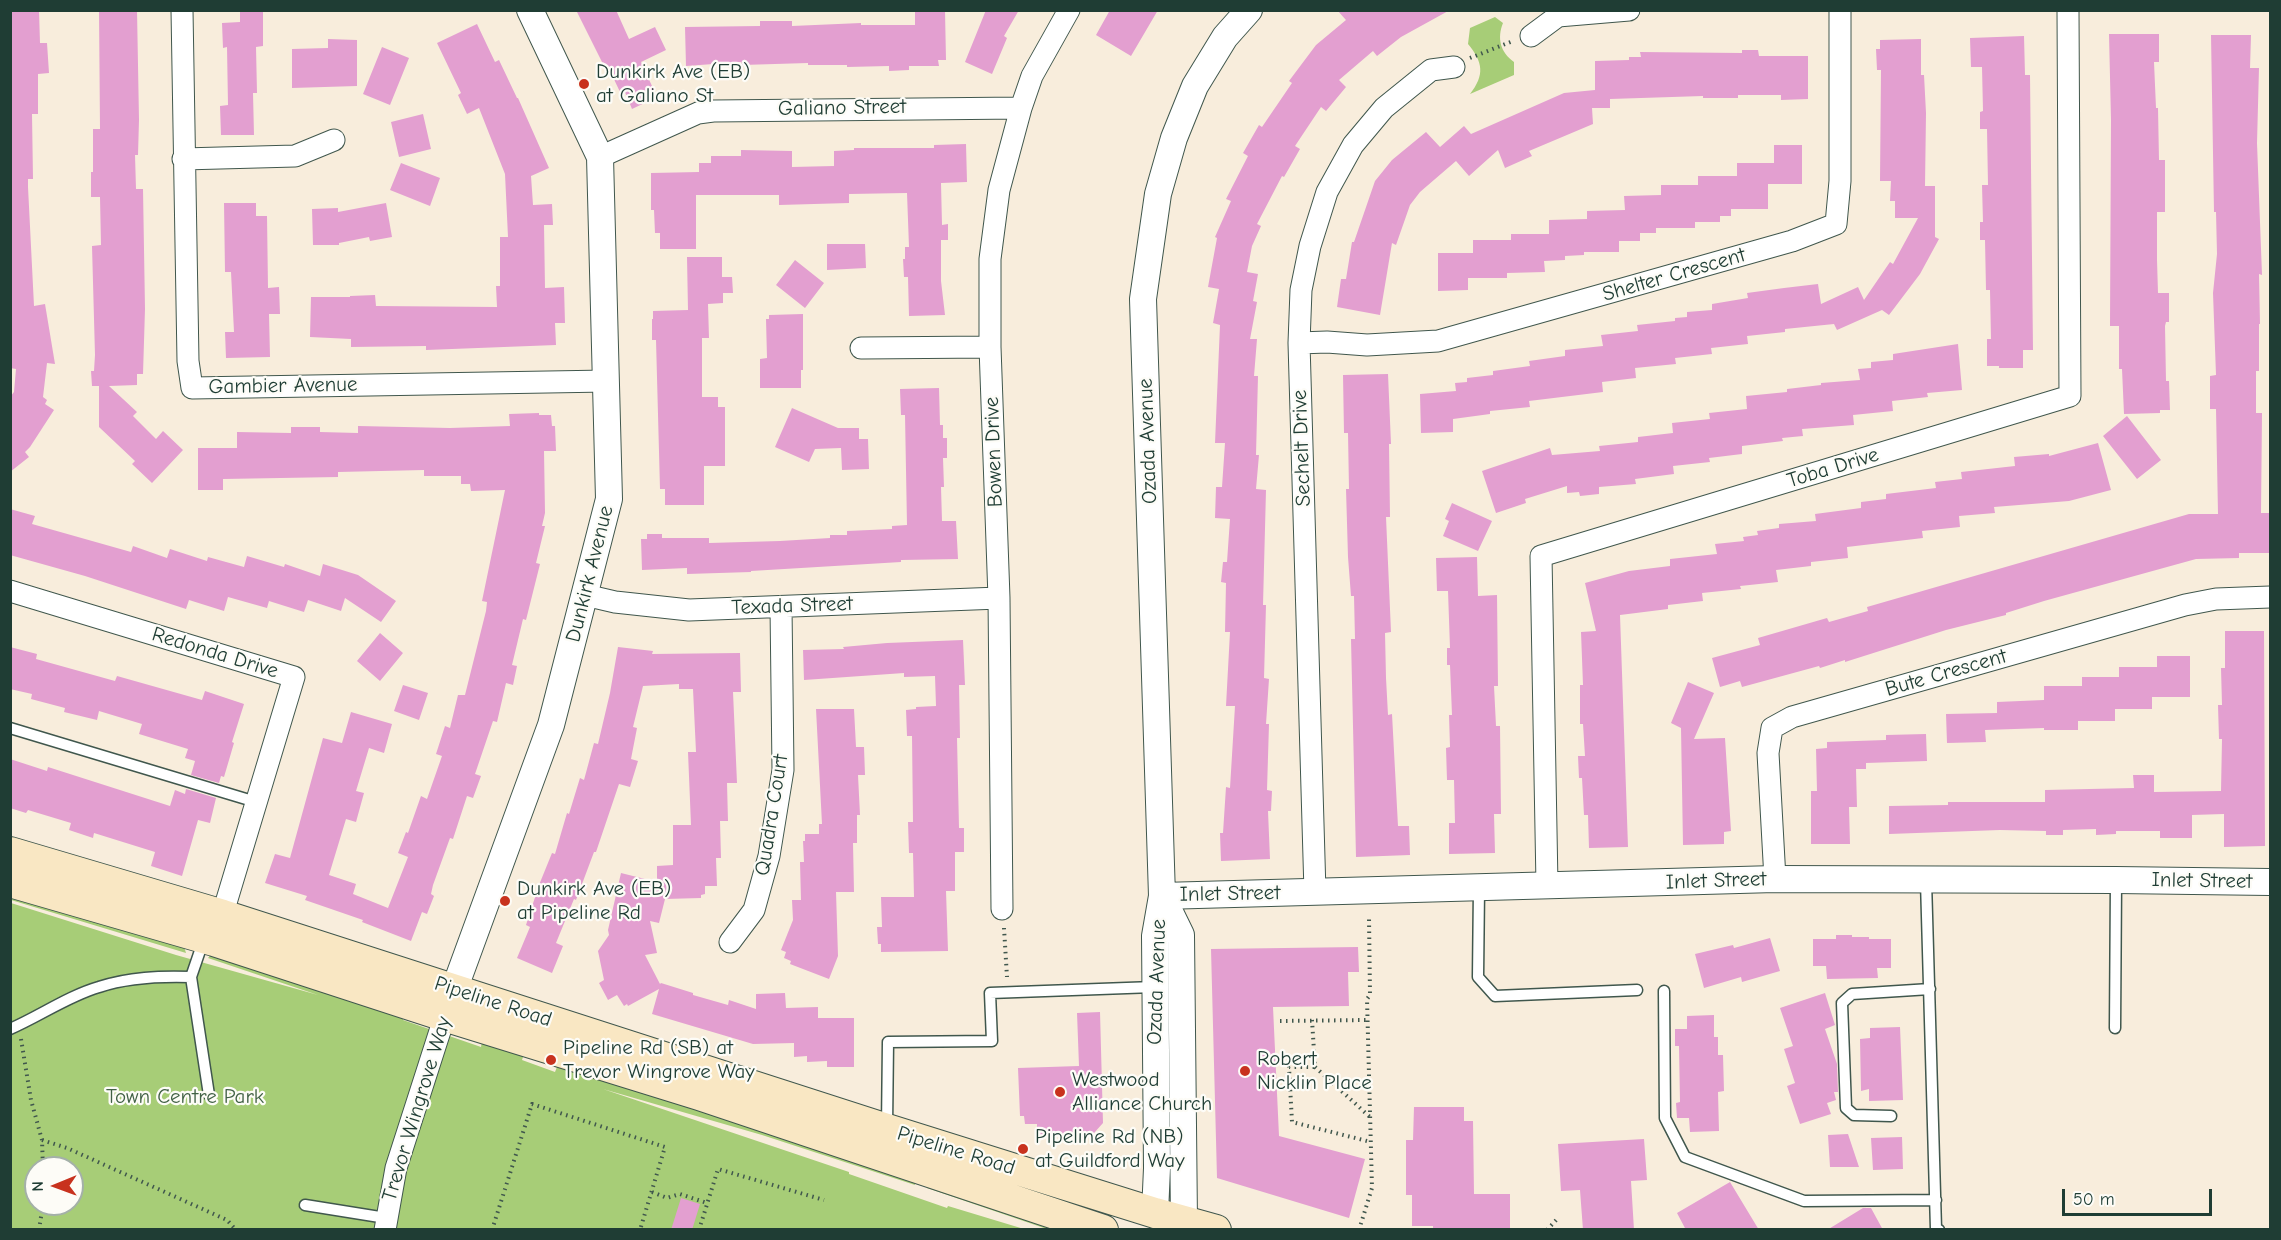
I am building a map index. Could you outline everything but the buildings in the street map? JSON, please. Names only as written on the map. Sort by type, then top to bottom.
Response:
[{"type":"main road","name":"Pipeline Road","points":[[10,852],[214,931]]},
{"type":"main road","name":"Pipeline Road","points":[[10,882],[214,931],[449,1003],[887,1130],[1154,1221],[1216,1230]]},
{"type":"main road","name":"Pipeline Road","points":[[449,1003],[699,1095],[1103,1230]]},
{"type":"street","name":"Gambier Avenue","points":[[182,10],[188,361],[192,388],[607,381]]},
{"type":"street","name":"Dunkirk Avenue","points":[[449,1003],[551,725],[609,499],[600,157],[530,10]]},
{"type":"street","name":"Bowen Drive","points":[[1002,909],[999,598],[990,347],[992,248],[999,190],[1021,108],[1032,76],[1069,10]]},
{"type":"street","name":"Ozada Avenue","points":[[1154,1221],[1157,1168],[1155,936],[1162,896],[1143,299],[1158,194],[1174,138],[1195,86],[1225,38],[1249,10]]},
{"type":"street","points":[[1531,36],[1558,16],[1629,10]]},
{"type":"street","name":"Shelter Crescent","points":[[1299,343],[1367,345],[1438,341],[1792,241],[1836,224],[1840,181],[1840,10]]},
{"type":"street","name":"Toba Drive","points":[[1547,885],[1541,556],[2070,396],[2068,10]]},
{"type":"street","name":"Sechelt Drive","points":[[1315,892],[1299,343],[1300,290],[1310,246],[1327,192],[1353,145],[1384,108],[1431,70],[1454,68]]},
{"type":"street","name":"Galiano Street","points":[[600,157],[698,113],[713,111],[1021,108]]},
{"type":"street","points":[[183,159],[295,156],[334,140]]},
{"type":"street","points":[[861,348],[990,347]]},
{"type":"street","name":"Redonda Drive","points":[[10,591],[294,677],[214,931]]},
{"type":"street","name":"Texada Street","points":[[585,595],[615,602],[689,610],[999,598]]},
{"type":"street","name":"Bute Crescent","points":[[1775,879],[1768,753],[1772,728],[1792,717],[2185,605],[2216,599],[2271,597]]},
{"type":"street","name":"Quadra Court","points":[[730,942],[754,910],[769,856],[783,770],[781,607]]},
{"type":"street","name":"Inlet Street","points":[[1162,896],[1775,879],[2271,882]]},
{"type":"street","name":"Ozada Avenue","points":[[1162,896],[1181,935],[1184,1226]]},
{"type":"street","name":"Trevor Wingrove Way","points":[[385,1224],[396,1168],[449,1003]]},
{"type":"lane","points":[[10,728],[256,802]]},
{"type":"lane","points":[[2115,1028],[2116,880]]},
{"type":"lane","points":[[1926,881],[1936,1229],[1939,1230]]},
{"type":"lane","points":[[1479,887],[1478,977],[1495,996],[1637,990]]},
{"type":"lane","points":[[209,1095],[191,977],[214,931]]},
{"type":"lane","points":[[15,1027],[97,987],[148,977],[191,977]]},
{"type":"lane","points":[[887,1130],[888,1042],[992,1041],[990,993],[1155,987]]},
{"type":"lane","points":[[1891,1116],[1854,1115],[1846,1108],[1842,1003],[1852,994],[1929,989]]},
{"type":"lane","points":[[1664,991],[1665,1118],[1685,1157],[1804,1201],[1936,1200]]},
{"type":"lane","points":[[305,1205],[385,1224]]},
{"type":"path","points":[[1454,68],[1501,44],[1531,36]]},
{"type":"path","points":[[1002,909],[1007,992]]},
{"type":"path","points":[[1359,1230],[1372,1188],[1367,999],[1370,995],[1369,918]]},
{"type":"path","points":[[1312,1020],[1315,1067]]},
{"type":"path","points":[[1280,1021],[1368,1020]]},
{"type":"path","points":[[15,1027],[42,1140],[43,1156]]},
{"type":"path","points":[[1370,1118],[1315,1067],[1289,1067],[1292,1122],[1371,1142]]},
{"type":"path","points":[[492,1230],[532,1104],[665,1147],[640,1230]]},
{"type":"path","points":[[42,1140],[67,1148],[227,1220],[236,1230]]},
{"type":"path","points":[[699,1230],[718,1169],[824,1200]]},
{"type":"path","points":[[652,1192],[667,1198],[680,1194],[707,1203]]},
{"type":"path","points":[[1547,1230],[1558,1218]]},
{"type":"green space","points":[[1495,17],[1503,23],[1500,34],[1501,44],[1506,54],[1514,62],[1514,75],[1470,94],[1478,81],[1480,69],[1477,57],[1468,44],[1470,28]]},
{"type":"green space","points":[[10,893],[183,943],[186,953],[11,900]]},
{"type":"green space","name":"Town Centre Park","points":[[11,903],[176,955],[318,995],[208,958],[215,950],[403,1016],[403,1020],[481,1047],[482,1041],[524,1054],[522,1060],[555,1072],[560,1059],[914,1176],[915,1185],[762,1135],[603,1089],[849,1172],[849,1174],[947,1208],[948,1206],[1024,1229],[11,1230]]},
{"type":"green space","points":[[937,1183],[1081,1229],[1047,1229],[927,1188]]},
{"type":"place","name":"Dunkirk Ave (EB) at Galiano St","points":[[584,84]]},
{"type":"place","name":"Dunkirk Ave (EB) at Pipeline Rd","points":[[505,901]]},
{"type":"place","name":"Pipeline Rd (SB) at Trevor Wingrove Way","points":[[551,1060]]},
{"type":"place","name":"Robert Nicklin Place","points":[[1245,1071]]},
{"type":"place","name":"Westwood Alliance Church","points":[[1060,1092]]},
{"type":"place","name":"Pipeline Rd (NB) at Guildford Way","points":[[1023,1149]]}]
